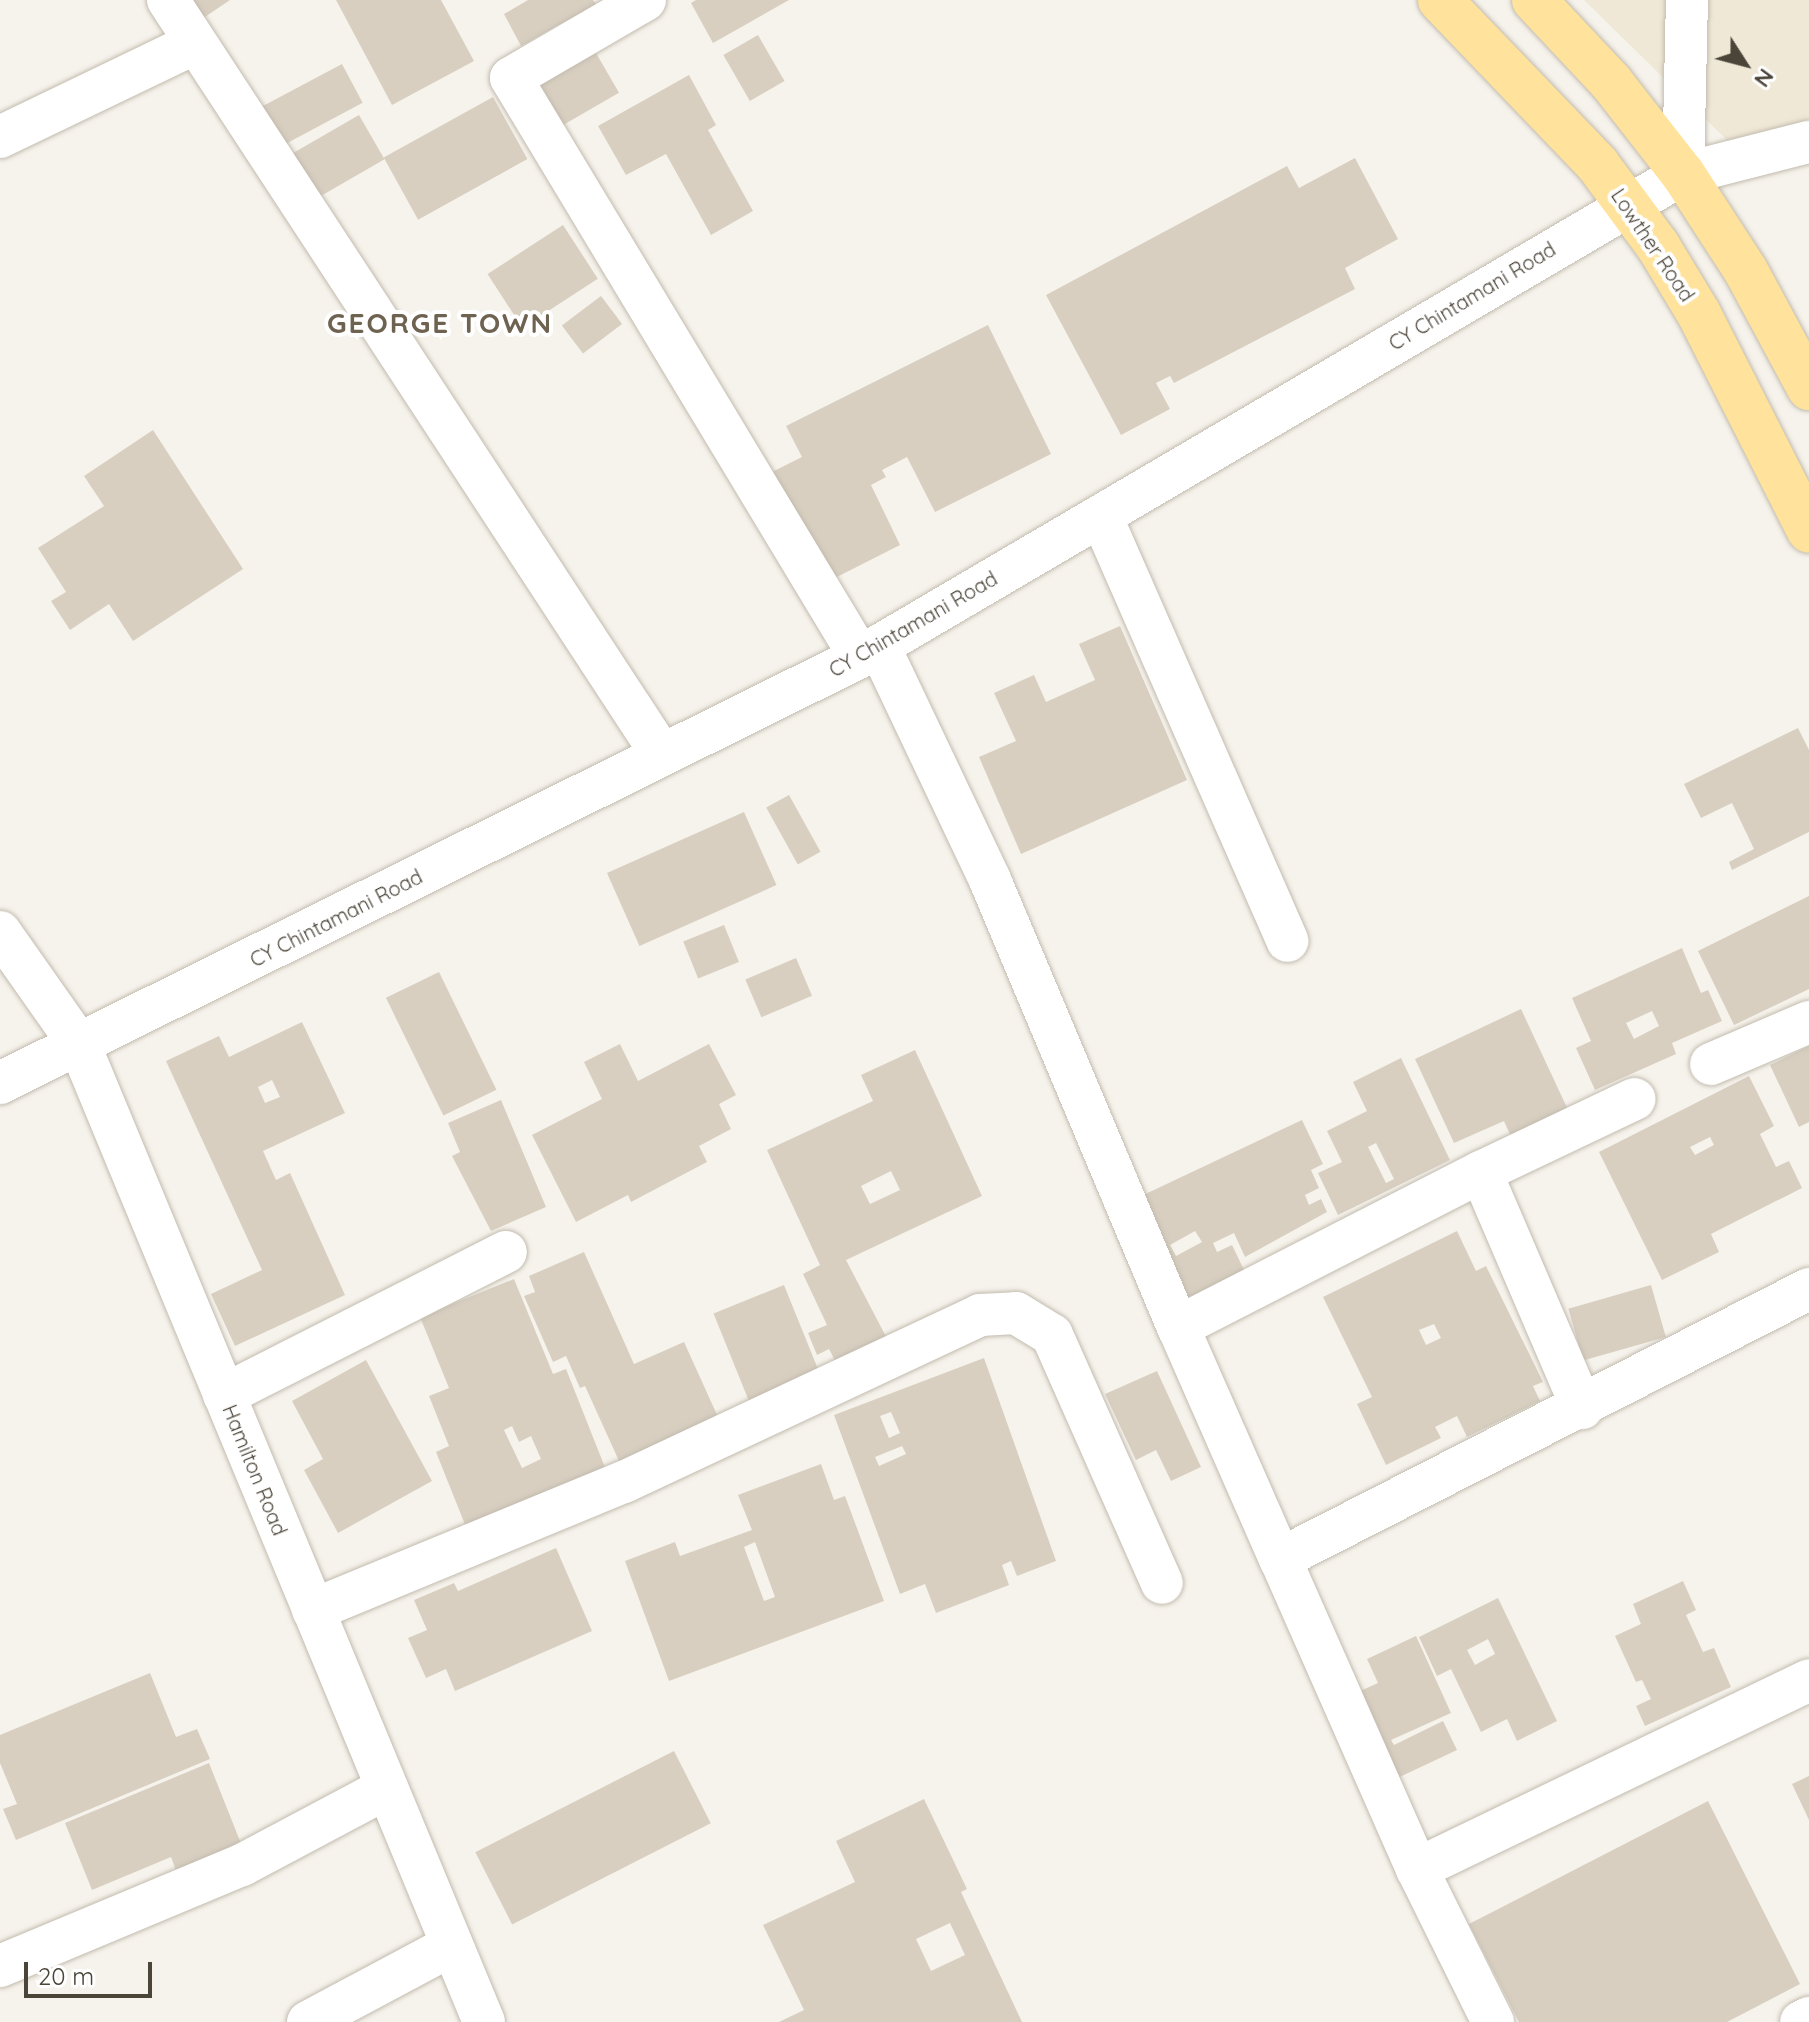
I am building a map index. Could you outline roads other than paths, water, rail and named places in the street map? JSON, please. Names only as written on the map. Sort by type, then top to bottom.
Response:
[{"type":"main road","name":"Lowther Road","points":[[1440,0],[1507,65],[1627,204],[1699,314],[1809,531]]},
{"type":"main road","points":[[1534,0],[1611,82],[1683,174],[1746,271],[1809,388]]},
{"type":"street","points":[[168,0],[662,755]]},
{"type":"street","points":[[645,0],[511,78],[870,652],[990,880],[1178,1327],[1280,1559],[1417,1869],[1493,2022]]},
{"type":"street","points":[[1683,174],[1687,0]]},
{"type":"street","points":[[0,137],[195,43]]},
{"type":"street","name":"CY Chintamani Road","points":[[0,1083],[870,652],[1627,204],[1683,174],[1809,142]]},
{"type":"street","points":[[1101,516],[1288,941]]},
{"type":"street","name":"Hamilton Road","points":[[0,932],[80,1046],[484,2022]]},
{"type":"street","points":[[1711,1064],[1809,1022]]},
{"type":"street","points":[[1178,1327],[1481,1172],[1635,1099]]},
{"type":"street","points":[[1481,1172],[1582,1408]]},
{"type":"street","points":[[224,1395],[506,1252]]},
{"type":"street","points":[[1280,1559],[1582,1408],[1809,1289]]},
{"type":"street","points":[[313,1610],[624,1482],[980,1315],[1016,1313],[1052,1335],[1162,1583]]},
{"type":"street","points":[[1417,1869],[1809,1680]]},
{"type":"street","points":[[0,1966],[242,1865],[387,1788]]},
{"type":"street","points":[[308,2022],[452,1945]]},
{"type":"street","points":[[1801,2022],[1809,2018]]},
{"type":"district","name":"GEORGE TOWN","points":[[440,323]]}]
